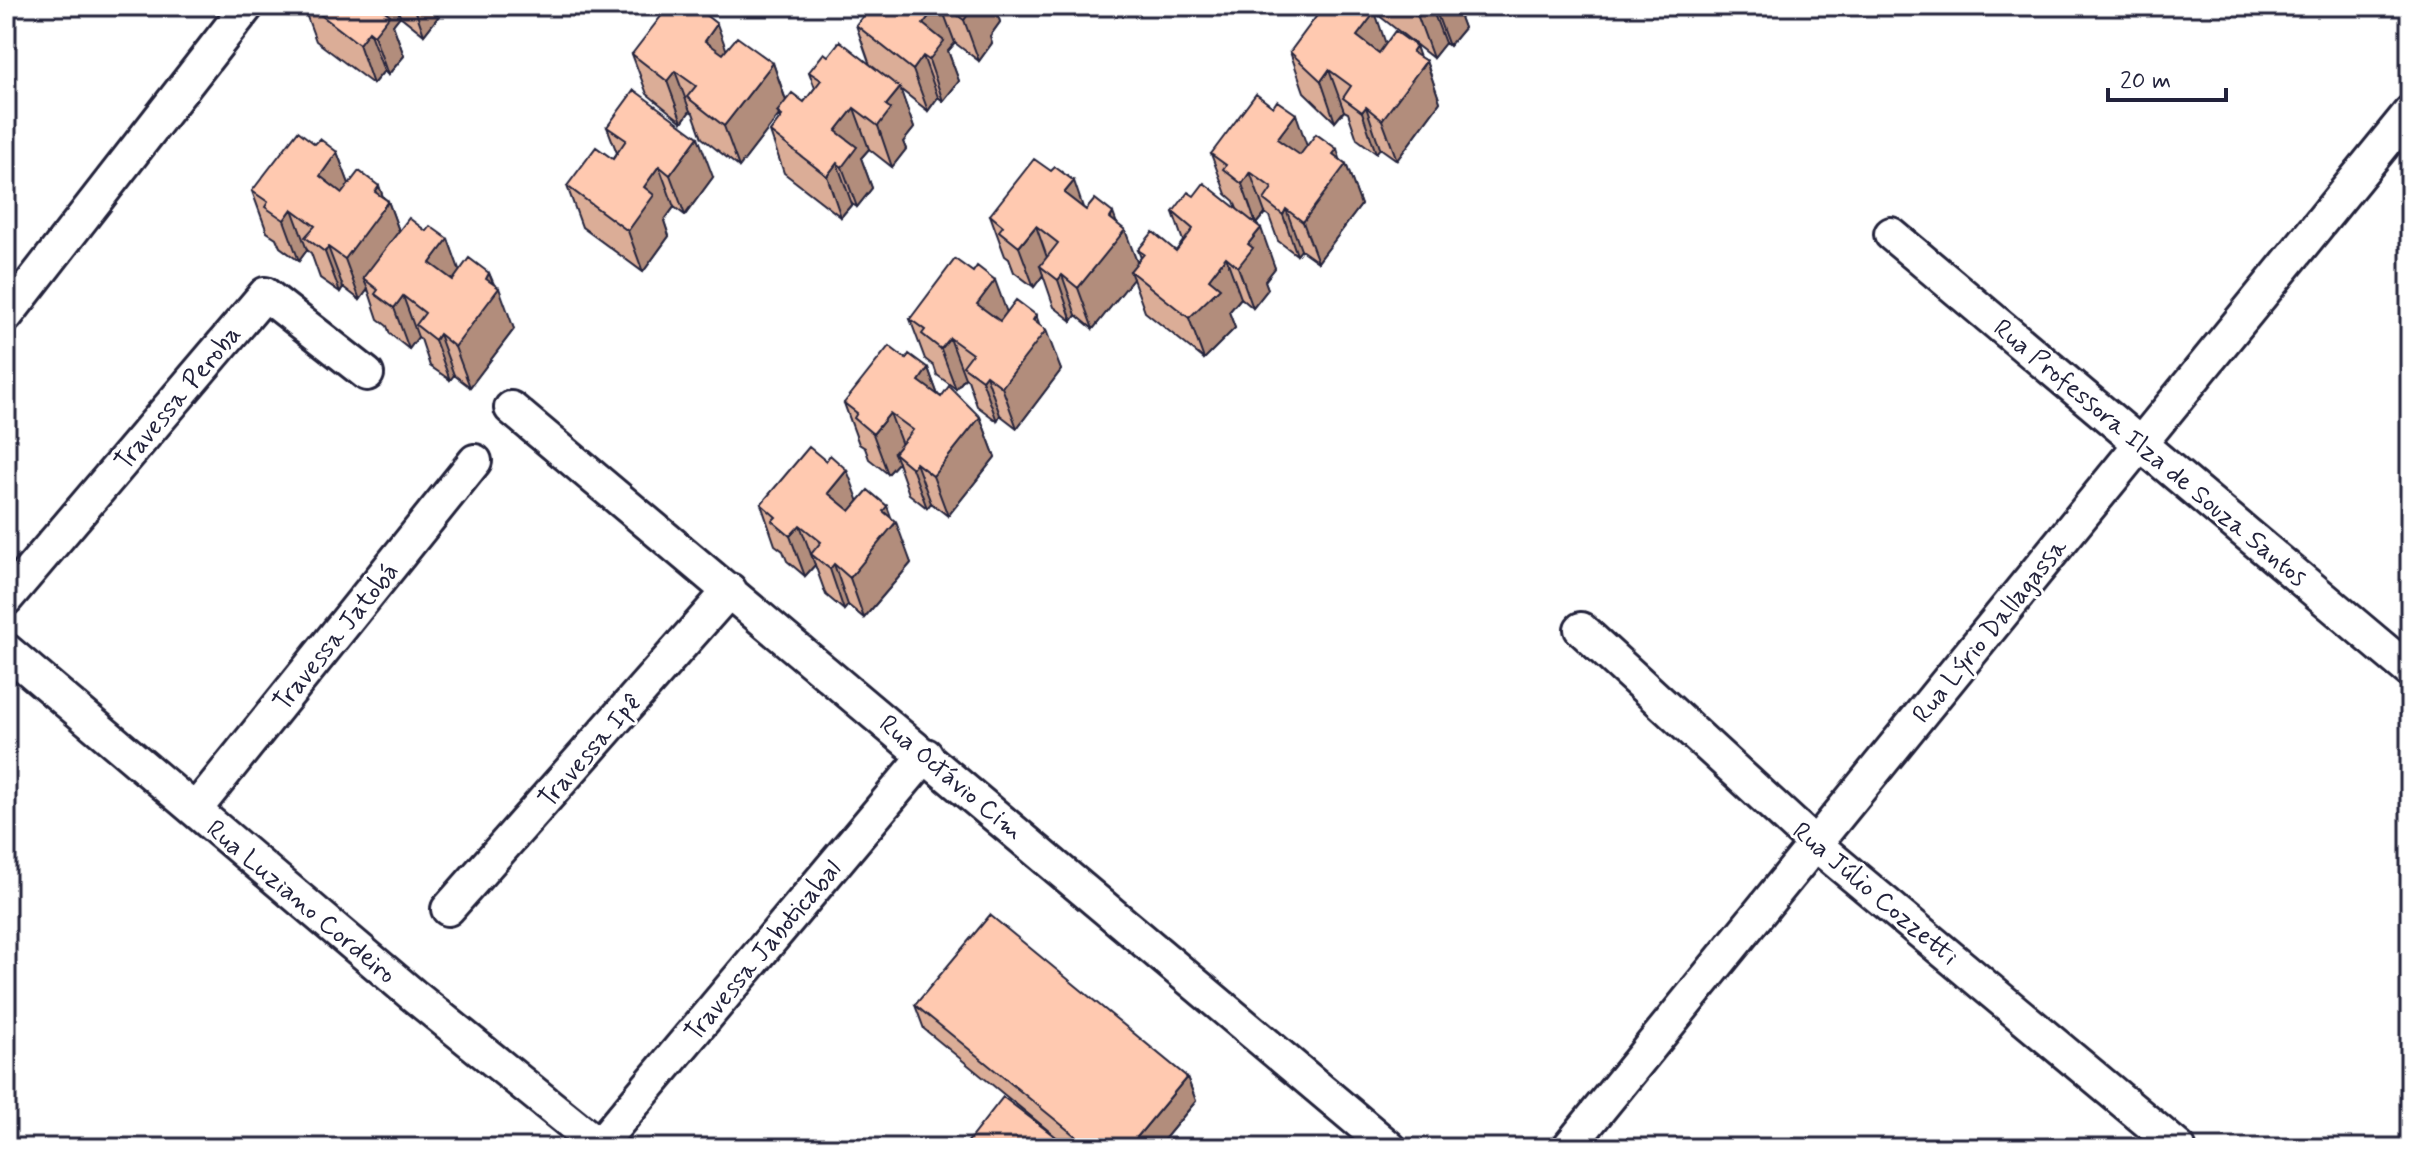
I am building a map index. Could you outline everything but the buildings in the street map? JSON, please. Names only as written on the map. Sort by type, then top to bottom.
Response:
[{"type":"street","points":[[6,316],[247,6]]},
{"type":"street","name":"Rua Lýrio Dallagassa","points":[[1568,1148],[2410,112]]},
{"type":"street","name":"Rua Professora Ilza de Souza Santos","points":[[1891,234],[2410,671]]},
{"type":"street","name":"Travessa Peroba","points":[[6,599],[265,294],[367,374]]},
{"type":"street","name":"Rua Octávio Cim","points":[[511,408],[1390,1148]]},
{"type":"street","name":"Travessa Jatobá","points":[[195,810],[475,461]]},
{"type":"street","name":"Travessa Ipê","points":[[448,909],[730,590]]},
{"type":"street","name":"Rua Júlio Cozzetti","points":[[1581,629],[1815,844],[2179,1148]]},
{"type":"street","name":"Rua Luziano Cordeiro","points":[[6,650],[413,995],[600,1146]]},
{"type":"street","name":"Travessa Jaboticabal","points":[[600,1146],[926,755]]}]
